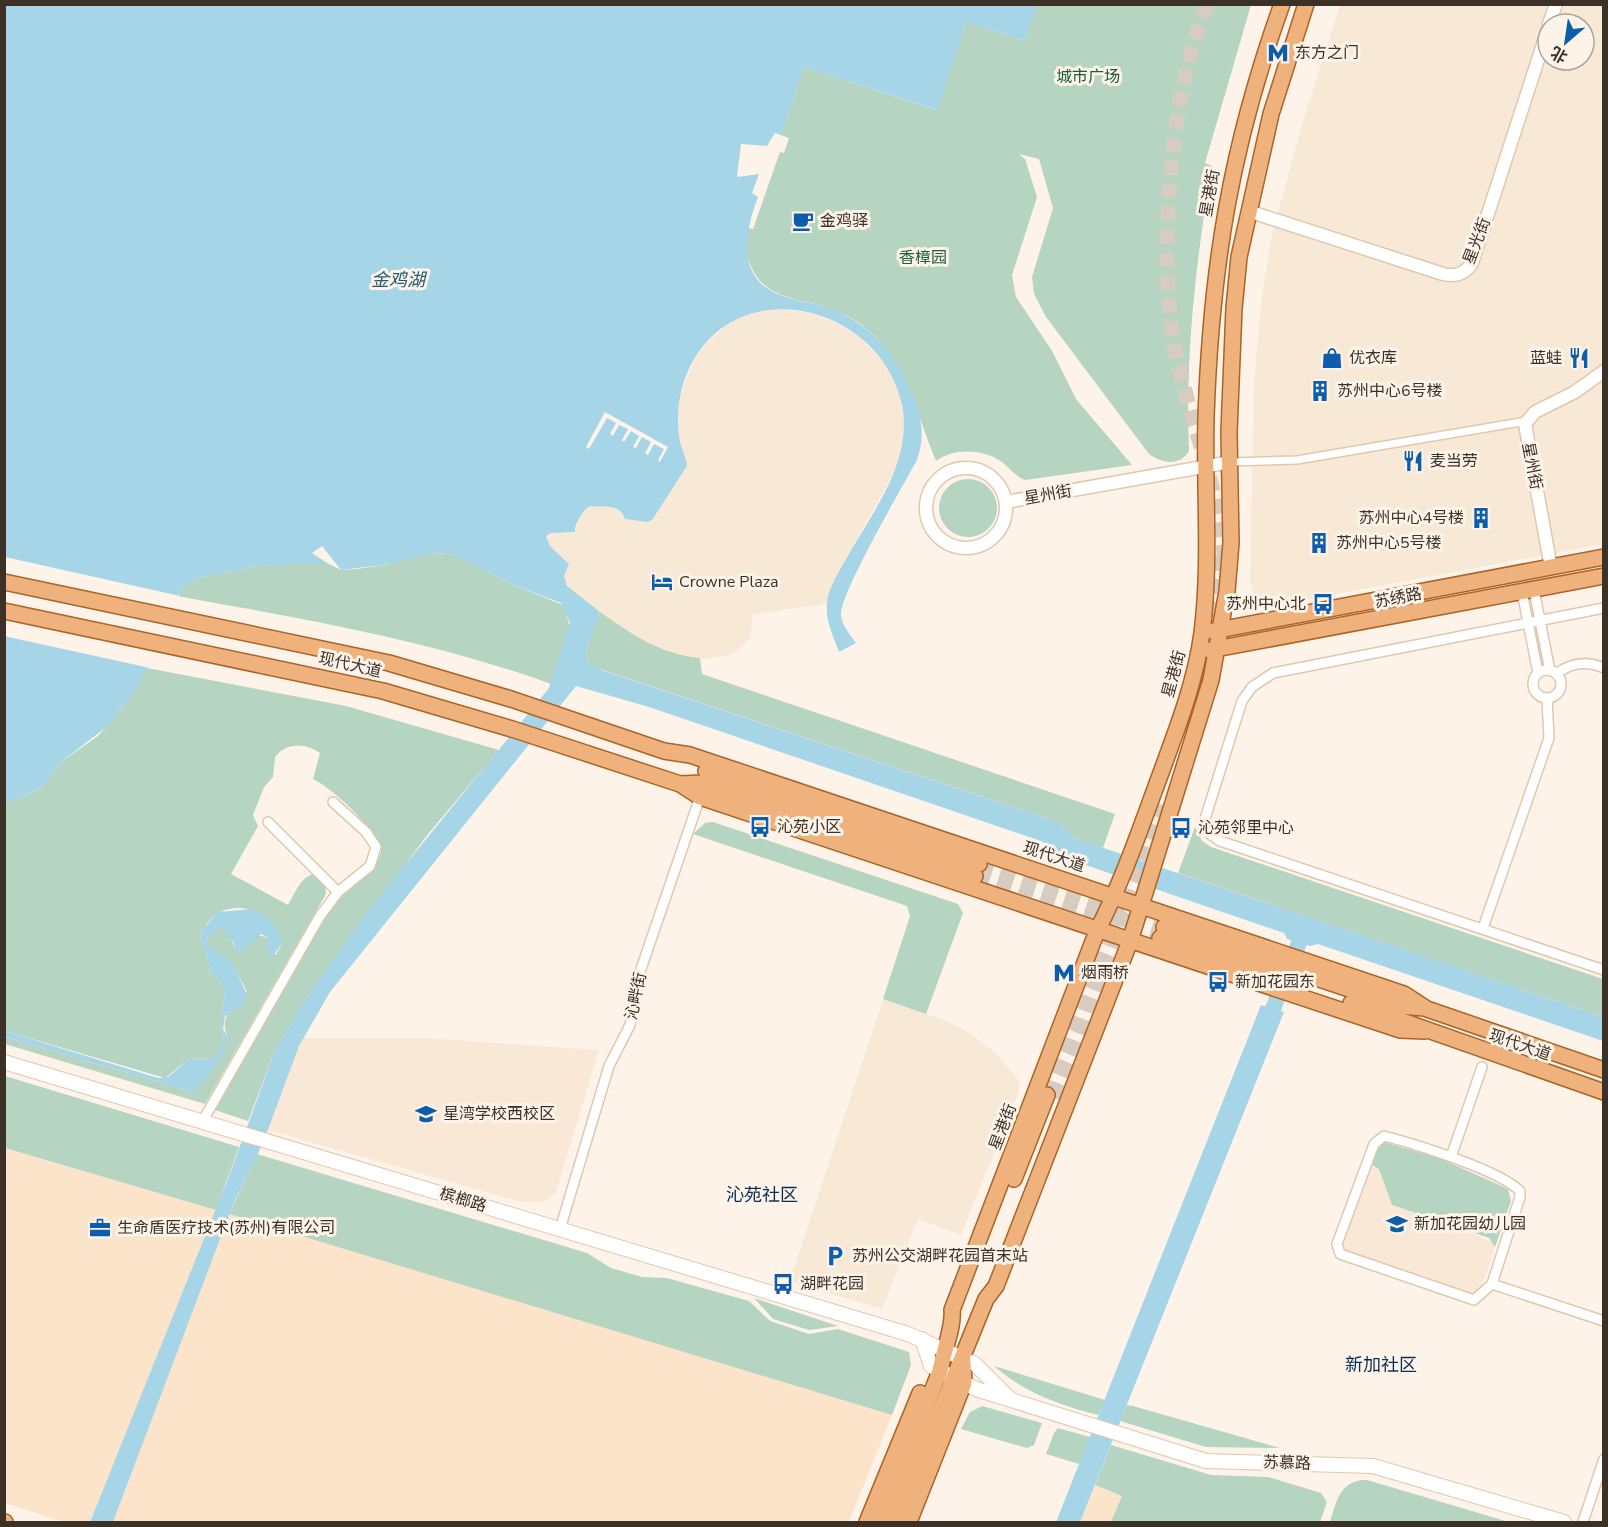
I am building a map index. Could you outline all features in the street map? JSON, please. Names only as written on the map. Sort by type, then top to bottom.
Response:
[{"type":"main road","name":"星港街","points":[[953,1320],[952,1310],[1097,931],[1123,880],[1177,729],[1198,651],[1202,634],[1209,541],[1205,467],[1210,325],[1225,205],[1250,104],[1282,4]]},
{"type":"main road","name":"星港街","points":[[963,1356],[986,1299],[996,1286],[1130,941],[1203,711],[1221,629],[1231,543],[1229,432],[1234,301],[1248,211],[1270,114],[1306,4]]},
{"type":"main road","name":"苏绣路","points":[[1202,634],[1604,558]]},
{"type":"main road","name":"苏绣路","points":[[1198,651],[1217,650],[1604,576]]},
{"type":"main road","name":"现代大道","points":[[4,582],[389,663],[532,706],[664,751],[690,755],[1142,904],[1404,994],[1427,1008],[1604,1070]]},
{"type":"main road","name":"现代大道","points":[[4,611],[383,691],[512,729],[680,784],[700,797],[1097,931],[1400,1030],[1425,1031]]},
{"type":"main road","name":"现代大道","points":[[664,751],[687,764],[977,870],[702,783],[680,784]]},
{"type":"main road","name":"现代大道","points":[[1427,1008],[1400,1006],[1162,933],[1405,1020],[1425,1031],[1604,1092]]},
{"type":"main road","name":"槟榔路","points":[[4,1062],[922,1339]]},
{"type":"main road","name":"星港街","points":[[947,1375],[943,1348],[953,1320],[960,1313],[1052,1097],[987,1283],[986,1299]]},
{"type":"main road","name":"苏慕路","points":[[922,1339],[963,1356],[983,1371],[1011,1400]]},
{"type":"main road","points":[[909,1522],[947,1375],[922,1339]]},
{"type":"main road","points":[[867,1522],[947,1375],[963,1356]]},
{"type":"main road","name":"苏慕路","points":[[947,1375],[1011,1400],[1206,1461],[1372,1466],[1564,1522]]},
{"type":"main road","points":[[880,1522],[897,1500],[947,1375]]},
{"type":"main road","points":[[895,1522],[897,1500]]},
{"type":"street","name":"星光街","points":[[1248,211],[1443,274],[1454,276],[1462,273],[1472,263],[1536,66]]},
{"type":"street","name":"星州街","points":[[1551,568],[1526,434],[1527,421],[1535,412],[1566,398],[1604,371]]},
{"type":"street","points":[[1231,462],[1297,460],[1527,421]]},
{"type":"street","name":"星州街","points":[[1006,502],[1231,462]]},
{"type":"street","points":[[966,467],[988,474],[997,482],[1006,502],[1006,517],[999,531],[989,541],[975,547],[960,548],[946,543],[932,529],[926,510],[929,491],[936,481],[948,472],[966,467]]},
{"type":"street","points":[[1528,591],[1540,622],[1553,672],[1560,681],[1560,689],[1555,696],[1547,698],[1539,696],[1533,689],[1533,681],[1538,673],[1528,624],[1528,591]]},
{"type":"street","points":[[1604,608],[1272,673],[1262,679],[1242,701],[1205,819],[1211,835],[1220,841],[1604,970]]},
{"type":"street","points":[[1538,673],[1553,672],[1569,665],[1591,663],[1604,668]]},
{"type":"street","points":[[1483,928],[1549,738],[1547,698]]},
{"type":"street","name":"沁畔街","points":[[560,1229],[609,1066],[630,1025],[641,969],[700,797]]},
{"type":"street","points":[[202,1122],[320,916],[338,892],[370,866],[376,847],[366,832],[333,802]]},
{"type":"street","points":[[268,822],[338,892]]},
{"type":"street","points":[[1451,1157],[1482,1067]]},
{"type":"street","points":[[1379,1137],[1390,1137],[1451,1157],[1506,1181],[1520,1191],[1492,1284],[1474,1300],[1340,1254],[1337,1244],[1379,1137]]},
{"type":"street","points":[[1492,1284],[1604,1321]]},
{"type":"street","points":[[1583,1522],[1604,1459]]},
{"type":"shaded area","points":[[1340,5],[1603,5],[1603,544],[1268,607],[1255,599],[1250,582],[1254,381],[1262,295],[1272,234],[1301,128]]},
{"type":"shaded area","points":[[774,308],[810,313],[841,325],[862,339],[886,365],[898,389],[904,421],[903,448],[899,463],[837,575],[827,604],[753,614],[750,638],[730,655],[705,659],[660,650],[642,641],[580,599],[567,586],[564,576],[569,564],[550,546],[546,536],[551,533],[575,532],[581,516],[590,506],[605,505],[617,509],[625,519],[647,522],[652,520],[687,466],[680,444],[678,402],[694,360],[705,344],[733,320],[750,312]]},
{"type":"shaded area","points":[[883,999],[947,1021],[971,1034],[996,1053],[1019,1081],[1019,1091],[961,1235],[918,1219],[882,1309],[790,1281]]},
{"type":"shaded area","name":"星湾学校西校区","points":[[303,1038],[425,1038],[599,1050],[556,1192],[544,1202],[521,1202],[268,1130],[289,1067]]},
{"type":"shaded area","points":[[4,1148],[216,1210],[90,1522],[64,1522],[5,1503]]},
{"type":"shaded area","name":"新加花园幼儿园","points":[[1371,1164],[1379,1169],[1392,1205],[1494,1242],[1494,1252],[1479,1292],[1472,1296],[1346,1251],[1342,1247],[1341,1242]]},
{"type":"shaded area","points":[[229,1214],[892,1415],[849,1522],[113,1522]]},
{"type":"shaded area","points":[[1095,1485],[1122,1496],[1111,1522],[1080,1522]]},
{"type":"green space","points":[[1037,5],[1251,5],[1205,163],[1212,166],[1201,236],[1190,344],[1189,451],[1175,461],[1159,460],[1149,454],[1046,317],[1034,294],[1032,277],[1053,208],[1039,159],[1019,154],[1025,159],[1037,197],[1012,275],[1016,297],[1052,351],[1076,399],[1132,465],[1025,480],[992,456],[976,452],[950,454],[936,461],[905,381],[876,338],[862,325],[840,312],[774,292],[756,276],[748,260],[745,242],[747,228],[753,229],[780,152],[784,153],[789,138],[781,135],[804,67],[936,110],[966,22],[1025,40]]},
{"type":"green space","points":[[968,479],[979,481],[992,492],[997,508],[995,519],[984,532],[968,537],[957,535],[944,524],[939,508],[941,497],[952,484]]},
{"type":"green space","points":[[449,553],[514,585],[563,605],[570,627],[551,684],[413,643],[319,622],[177,596],[187,583],[196,579],[256,566],[327,563],[341,570],[357,569],[390,564],[427,554]]},
{"type":"green space","points":[[600,612],[659,648],[700,658],[702,674],[1115,814],[1103,848],[1074,838],[1068,830],[1054,821],[596,668],[588,663],[586,652]]},
{"type":"green space","points":[[147,668],[346,706],[499,750],[428,834],[304,1001],[275,1051],[248,1121],[215,1110],[322,922],[340,898],[374,869],[381,853],[373,833],[354,811],[332,791],[313,779],[320,753],[308,747],[291,747],[275,757],[273,777],[264,787],[253,815],[258,826],[231,874],[288,905],[301,882],[314,874],[325,883],[326,894],[205,1104],[5,1044],[5,1037],[193,1092],[217,1061],[228,1038],[225,1024],[228,1013],[247,992],[233,964],[209,946],[206,940],[221,926],[227,931],[238,953],[258,935],[268,938],[268,948],[276,955],[282,943],[266,918],[254,911],[241,908],[229,909],[217,914],[207,924],[200,938],[206,951],[210,973],[221,981],[225,991],[221,1027],[224,1041],[213,1059],[188,1060],[165,1078],[5,1031],[4,802],[20,798],[42,787],[61,762],[98,736],[121,710]]},
{"type":"green space","points":[[713,822],[958,904],[963,913],[926,1014],[883,999],[910,916],[907,906],[693,834],[705,823]]},
{"type":"green space","points":[[1195,827],[1202,841],[1211,847],[1603,979],[1603,1017],[1178,873]]},
{"type":"green space","points":[[5,1076],[239,1147],[216,1210],[5,1148]]},
{"type":"green space","points":[[1383,1142],[1439,1158],[1508,1189],[1511,1201],[1495,1247],[1489,1238],[1392,1205],[1379,1169],[1371,1164],[1376,1150]]},
{"type":"green space","points":[[257,1154],[587,1253],[611,1268],[642,1277],[667,1278],[749,1301],[770,1321],[809,1334],[838,1329],[909,1352],[911,1365],[892,1415],[229,1214]]},
{"type":"green space","points":[[754,1298],[838,1326],[809,1330],[773,1319]]},
{"type":"green space","points":[[994,1366],[1105,1400],[1098,1415],[1070,1407],[1030,1391]]},
{"type":"green space","points":[[1127,1405],[1280,1448],[1206,1447],[1120,1421]]},
{"type":"green space","points":[[982,1406],[1042,1423],[1034,1445],[1027,1448],[961,1429],[970,1412]]},
{"type":"green space","points":[[1058,1428],[1090,1437],[1079,1464],[1046,1454]]},
{"type":"green space","points":[[1111,1445],[1211,1475],[1268,1477],[1321,1493],[1327,1502],[1320,1522],[1111,1522],[1122,1496],[1095,1485]]},
{"type":"green space","points":[[1362,1480],[1509,1522],[1330,1522],[1343,1490],[1348,1485]]},
{"type":"water","name":"金鸡湖","points":[[4,5],[1037,5],[1025,40],[966,22],[937,110],[804,67],[781,135],[775,133],[767,146],[741,144],[737,177],[759,174],[752,193],[758,197],[747,238],[750,265],[756,277],[766,287],[780,295],[837,311],[866,329],[899,367],[914,399],[921,424],[920,451],[917,460],[861,563],[843,604],[842,619],[856,643],[839,652],[829,623],[828,598],[837,575],[878,504],[896,466],[902,446],[904,426],[902,405],[889,370],[866,343],[837,323],[804,312],[770,310],[738,319],[710,339],[688,371],[682,388],[678,415],[680,442],[687,466],[652,520],[647,522],[625,519],[615,508],[590,506],[580,518],[575,532],[551,533],[546,536],[550,546],[569,564],[564,576],[567,586],[600,612],[586,652],[588,663],[601,670],[1054,821],[1068,830],[1074,838],[1603,1017],[1603,1041],[1318,944],[1310,946],[1287,939],[1284,933],[1068,859],[1041,841],[649,707],[576,686],[330,992],[299,1046],[263,1143],[234,1202],[113,1522],[90,1522],[226,1184],[275,1051],[304,1001],[370,908],[549,688],[570,623],[561,603],[514,585],[449,553],[427,554],[390,564],[341,570],[322,546],[312,553],[327,563],[256,566],[196,579],[187,583],[175,598],[147,668],[133,694],[109,725],[61,762],[42,787],[20,798],[5,802]]},
{"type":"water","points":[[252,909],[272,922],[282,943],[273,957],[268,952],[268,938],[261,934],[237,954],[234,943],[221,926],[206,940],[209,946],[233,963],[247,995],[243,1005],[225,1016],[223,1029],[228,1038],[209,1074],[193,1092],[5,1037],[5,1031],[158,1078],[168,1077],[188,1060],[213,1059],[224,1041],[221,1027],[225,991],[221,981],[210,973],[206,951],[200,938],[204,928],[218,912]]},
{"type":"water","points":[[1261,1005],[1284,1012],[1080,1522],[1056,1522]]},
{"type":"pier","points":[[605,412],[668,447],[660,462],[658,460],[664,449],[654,444],[648,455],[645,453],[651,442],[642,437],[636,448],[633,447],[639,436],[631,431],[624,442],[622,440],[628,429],[619,425],[613,436],[610,434],[616,423],[607,418],[589,449],[586,447]]},
{"type":"pier","points":[[5,557],[180,596],[150,668],[4,636]]},
{"type":"waterway","points":[[1291,962],[1299,943]]},
{"type":"waterway","points":[[1273,1009],[1282,985]]},
{"type":"tunnel","points":[[1208,4],[1195,40],[1184,82],[1176,128],[1167,225],[1168,272],[1170,316],[1176,354],[1212,486],[1225,566]]},
{"type":"tunnel","points":[[1204,662],[1216,591],[1214,552]]},
{"type":"tunnel","points":[[1057,1099],[1165,806]]},
{"type":"tunnel","points":[[979,864],[1164,927]]},
{"type":"tunnel","points":[[975,876],[1160,938]]},
{"type":"tunnel","points":[[1047,1095],[1118,905]]},
{"type":"place","name":"东方之门","points":[[1278,53]]},
{"type":"place","name":"金鸡驿","points":[[803,221]]},
{"type":"place","name":"优衣库","points":[[1332,358]]},
{"type":"place","name":"蓝蛙","points":[[1579,358]]},
{"type":"place","name":"苏州中心6号楼","points":[[1320,391]]},
{"type":"place","name":"麦当劳","points":[[1413,461]]},
{"type":"place","name":"苏州中心4号楼","points":[[1481,518]]},
{"type":"place","name":"苏州中心5号楼","points":[[1319,543]]},
{"type":"place","name":"Crowne Plaza","points":[[662,582]]},
{"type":"place","name":"苏州中心北","points":[[1323,604]]},
{"type":"place","name":"沁苑小区","points":[[760,827]]},
{"type":"place","name":"沁苑邻里中心","points":[[1181,828]]},
{"type":"place","name":"烟雨桥","points":[[1064,973]]},
{"type":"place","name":"新加花园东","points":[[1218,982]]},
{"type":"place","name":"星湾学校西校区","points":[[426,1114]]},
{"type":"place","name":"新加花园幼儿园","points":[[1397,1224]]},
{"type":"place","name":"生命盾医疗技术(苏州)有限公司","points":[[100,1228]]},
{"type":"place","name":"苏州公交湖畔花园首末站","points":[[835,1256]]},
{"type":"place","name":"湖畔花园","points":[[783,1284]]},
{"type":"district","name":"沁苑社区","points":[[762,1195]]},
{"type":"district","name":"新加社区","points":[[1381,1365]]},
{"type":"park label","name":"城市广场","points":[[1088,77]]},
{"type":"park label","name":"香樟园","points":[[923,258]]}]
